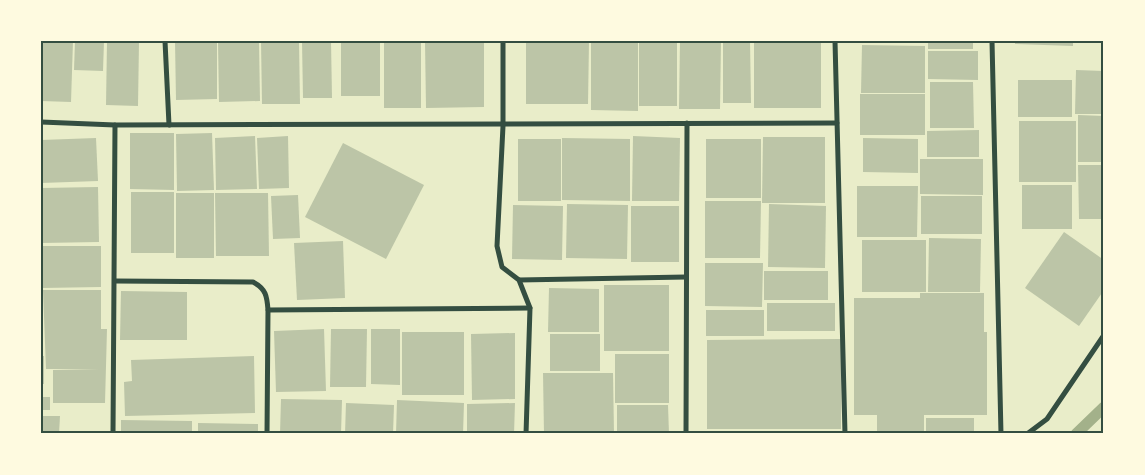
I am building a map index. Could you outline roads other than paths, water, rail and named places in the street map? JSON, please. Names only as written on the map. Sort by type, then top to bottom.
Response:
[{"type":"street","points":[[165,41],[170,125]]},
{"type":"street","points":[[503,41],[503,126],[497,246],[502,267],[519,280],[530,308],[526,434]]},
{"type":"street","points":[[835,41],[845,434]]},
{"type":"street","points":[[992,41],[1002,434]]},
{"type":"street","points":[[41,122],[116,125],[503,126],[687,123],[837,124]]},
{"type":"street","points":[[686,434],[687,123]]},
{"type":"street","points":[[113,434],[116,125]]},
{"type":"street","points":[[519,280],[686,277]]},
{"type":"street","points":[[115,281],[253,282],[264,290],[268,310],[267,434]]},
{"type":"street","points":[[268,310],[530,308]]},
{"type":"street","points":[[1027,434],[1047,419],[1104,335]]},
{"type":"waterway","points":[[1076,434],[1104,407]]}]
